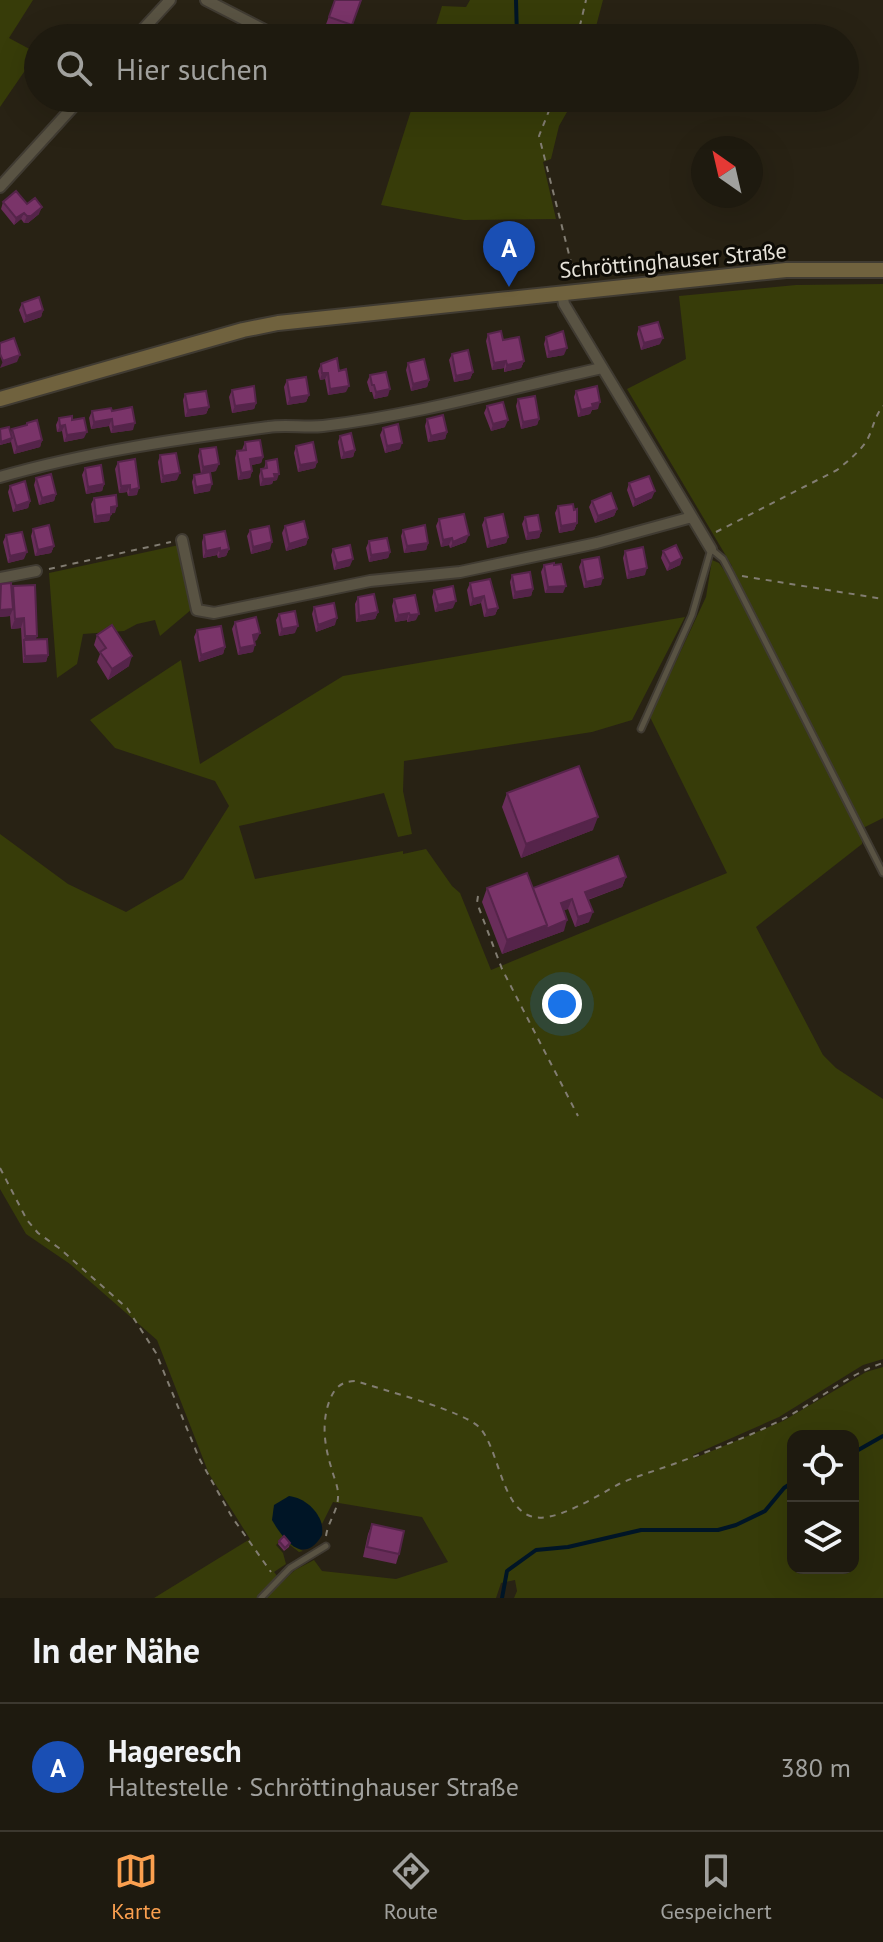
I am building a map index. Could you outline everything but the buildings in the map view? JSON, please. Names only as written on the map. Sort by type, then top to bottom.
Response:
[{"type":"main road","name":"Schröttinghauser Straße","points":[[0,399],[243,330],[278,323],[786,270],[883,270]]},
{"type":"street","points":[[148,24],[170,0]]},
{"type":"street","points":[[206,0],[253,24]]},
{"type":"street","points":[[0,187],[68,112]]},
{"type":"street","points":[[562,293],[564,304],[708,544]]},
{"type":"street","points":[[0,477],[67,458],[148,445],[272,426],[320,427],[368,419],[602,368]]},
{"type":"street","points":[[182,540],[197,610],[214,613],[370,581],[460,572],[597,543],[692,517]]},
{"type":"street","points":[[0,578],[36,571]]},
{"type":"lane","points":[[708,544],[723,559],[731,574],[883,873]]},
{"type":"lane","points":[[641,729],[692,615],[708,544]]},
{"type":"lane","points":[[261,1598],[290,1568],[326,1546]]},
{"type":"path","points":[[580,24],[586,0]]},
{"type":"path","points":[[548,112],[539,136],[578,291]]},
{"type":"path","points":[[708,544],[837,470],[855,456],[867,440],[883,406]]},
{"type":"path","points":[[36,571],[182,540]]},
{"type":"path","points":[[731,574],[883,599]]},
{"type":"path","points":[[478,896],[477,903],[502,969],[578,1116]]},
{"type":"path","points":[[0,1168],[27,1220],[38,1233],[127,1308],[135,1319],[156,1353],[199,1458],[232,1517],[278,1581]]},
{"type":"path","points":[[326,1546],[338,1491],[325,1445],[325,1413],[334,1390],[347,1381],[356,1381],[475,1423],[482,1430],[504,1485],[517,1507],[535,1518],[558,1515],[626,1481],[694,1457],[782,1420],[866,1369],[883,1363]]},
{"type":"green space","points":[[0,0],[33,0],[9,38],[24,46],[24,72],[0,107]]},
{"type":"green space","points":[[470,0],[603,0],[597,24],[436,24],[442,6],[466,7]]},
{"type":"green space","points":[[411,112],[567,112],[559,126],[551,159],[543,162],[556,219],[464,220],[381,205]]},
{"type":"green space","points":[[883,284],[883,818],[863,828],[862,844],[756,927],[823,1055],[836,1068],[883,1099],[883,1359],[863,1365],[779,1417],[693,1455],[695,1458],[783,1421],[866,1372],[883,1367],[883,1598],[514,1598],[517,1591],[515,1580],[501,1583],[496,1598],[154,1598],[250,1539],[209,1474],[157,1340],[70,1264],[26,1234],[0,1189],[0,834],[68,884],[126,912],[183,879],[229,806],[215,781],[115,748],[90,720],[181,660],[200,764],[343,676],[685,617],[632,720],[592,732],[404,761],[403,791],[412,834],[398,837],[384,793],[239,826],[255,879],[426,849],[460,893],[491,970],[727,873],[650,717],[706,597],[712,560],[724,570],[732,566],[627,389],[686,359],[679,296],[796,285]],"holes":[[[333,1502],[422,1517],[448,1562],[396,1579],[322,1571],[314,1560],[295,1570],[282,1582],[274,1572],[286,1564],[283,1553],[276,1545],[282,1539],[299,1552],[303,1551],[293,1546],[319,1517],[322,1524]]]},
{"type":"green space","points":[[179,545],[192,609],[160,636],[155,620],[124,631],[83,634],[77,664],[57,678],[49,573]]},
{"type":"water","points":[[289,1496],[308,1504],[321,1521],[322,1535],[308,1549],[295,1547],[288,1542],[272,1520],[274,1505]]},
{"type":"waterway","points":[[516,0],[517,24]]},
{"type":"waterway","points":[[859,1450],[883,1436]]},
{"type":"waterway","points":[[502,1598],[507,1571],[536,1550],[568,1547],[641,1530],[718,1530],[765,1511],[787,1486]]},
{"type":"place","name":"Hageresch","points":[[509,287]]}]
